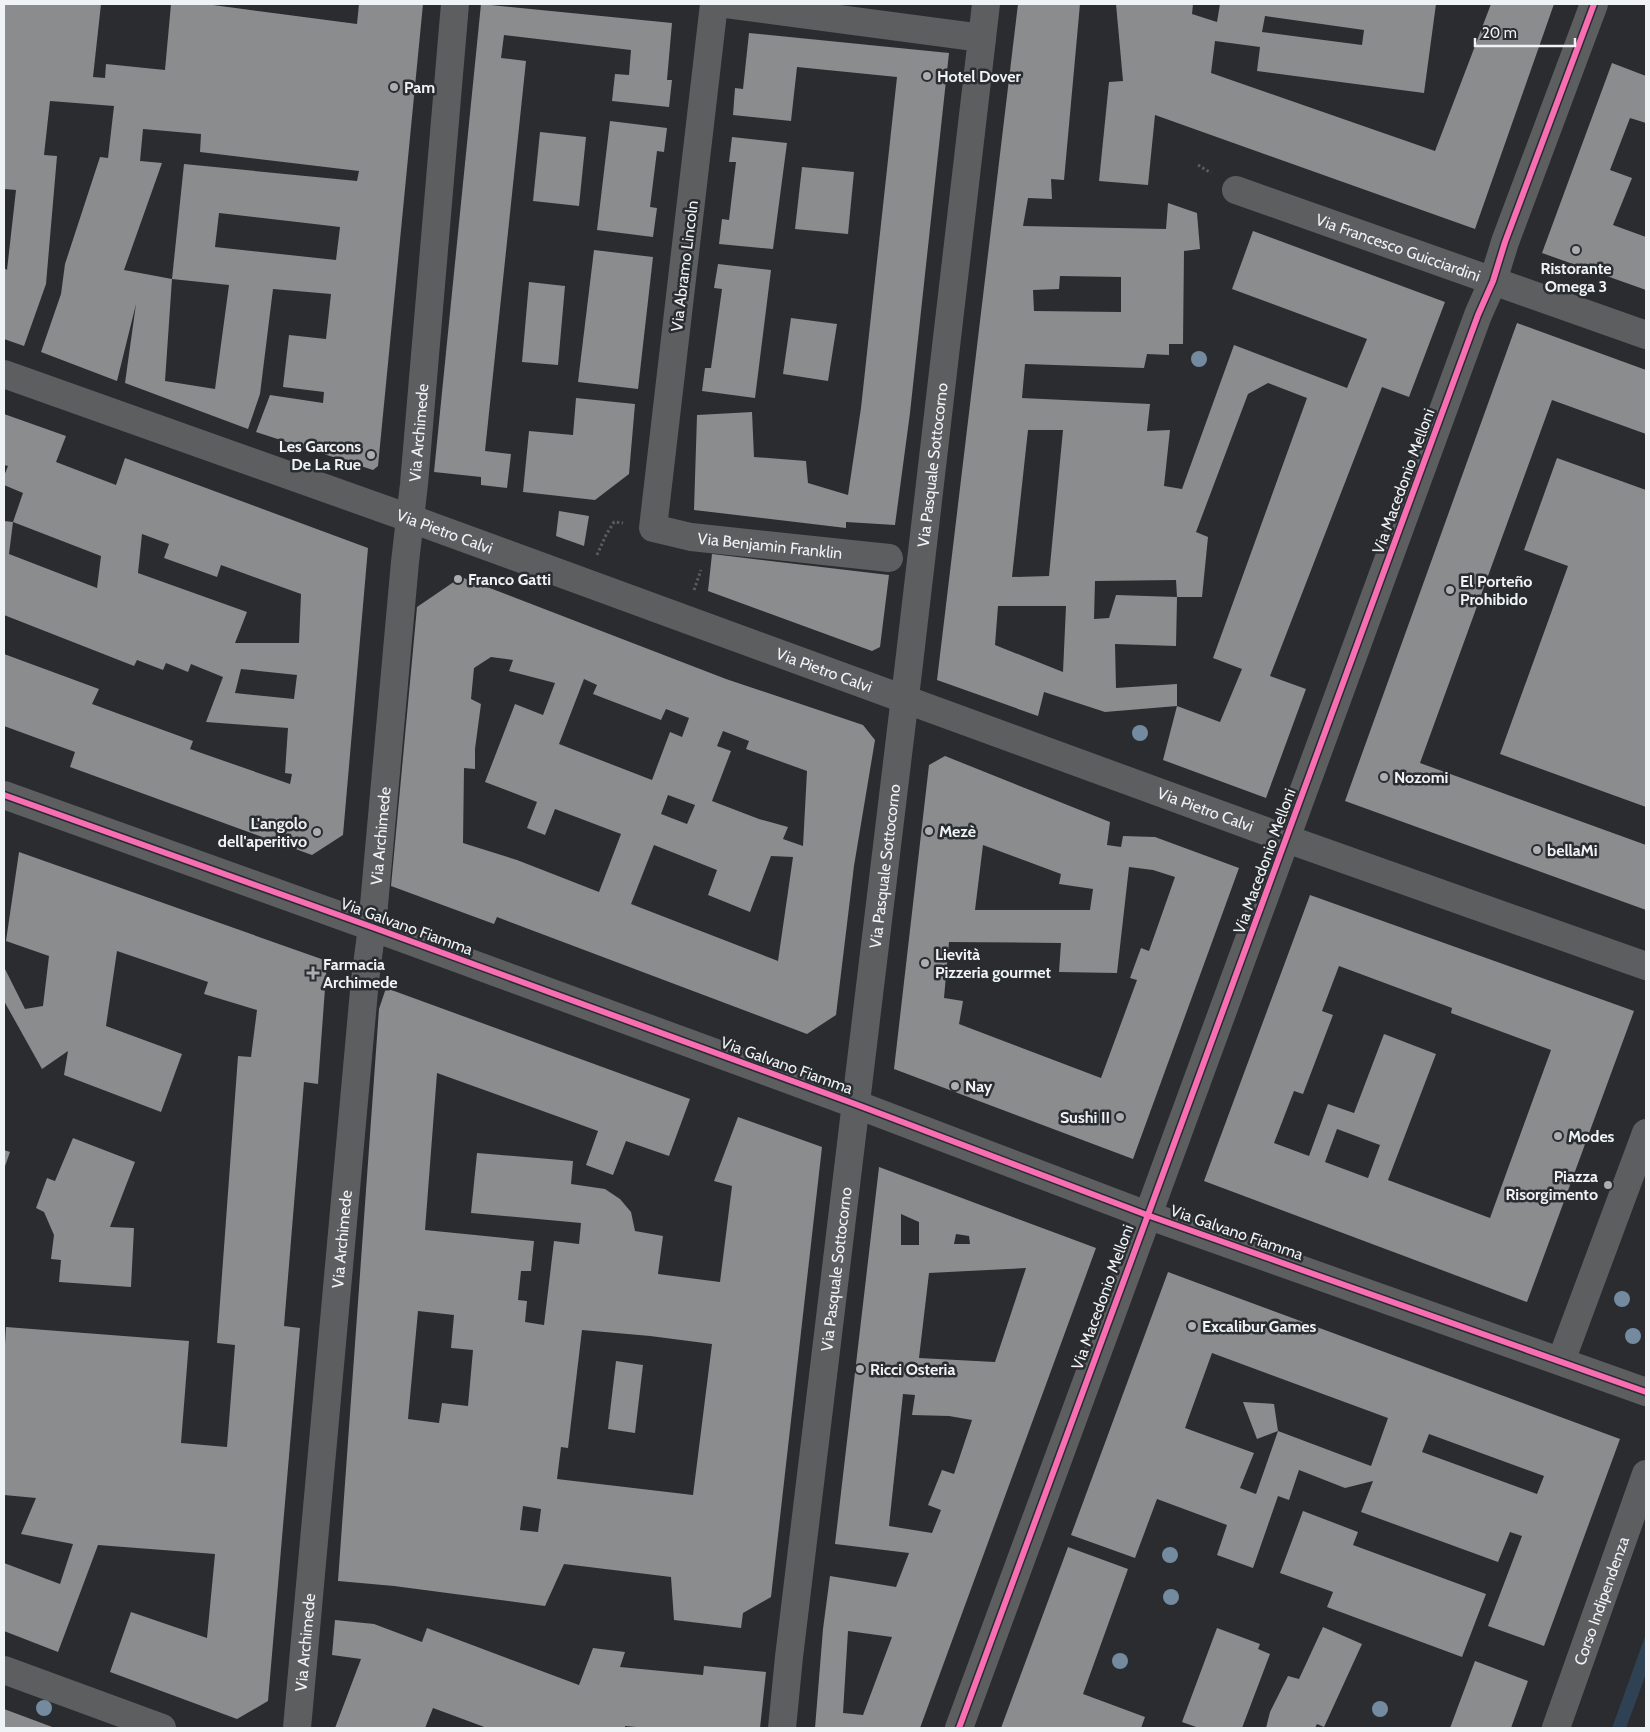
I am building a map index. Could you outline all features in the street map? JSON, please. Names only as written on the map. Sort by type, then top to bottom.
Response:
[{"type":"street","name":"Via Archimede","points":[[297,1728],[363,1000],[372,927],[414,474],[455,4]]},
{"type":"street","name":"Via Abramo Lincoln","points":[[653,528],[714,4]]},
{"type":"street","points":[[726,4],[982,38]]},
{"type":"street","name":"Via Pasquale Sottocorno","points":[[782,1728],[986,4]]},
{"type":"street","name":"Via Macedonio Melloni","points":[[960,1728],[1147,1215],[1594,4]]},
{"type":"street","name":"Via Francesco Guicciardini","points":[[1236,190],[1646,335]]},
{"type":"street","name":"Via Pietro Calvi","points":[[4,374],[409,518],[1287,839],[1646,966]]},
{"type":"street","name":"Via Benjamin Franklin","points":[[653,528],[691,537],[889,558]]},
{"type":"street","name":"Via Galvano Fiamma","points":[[4,795],[372,927],[855,1104],[1147,1215],[1561,1361]]},
{"type":"street","points":[[1646,1133],[1561,1361],[1646,1392]]},
{"type":"street","name":"Corso Indipendenza","points":[[1556,1728],[1646,1474]]},
{"type":"street","points":[[4,1670],[162,1728]]},
{"type":"path","points":[[596,558],[614,522],[653,528]]},
{"type":"shaded area","points":[[1646,1634],[1646,1674],[1626,1728],[1612,1728]]},
{"type":"building","points":[[4,4],[101,4],[93,77],[105,78],[106,64],[165,70],[171,4],[213,5],[357,24],[359,4],[423,4],[378,466],[373,470],[256,432],[270,395],[323,403],[324,392],[283,387],[289,335],[326,339],[331,294],[273,289],[260,394],[248,429],[125,383],[136,304],[117,381],[41,352],[61,294],[65,264],[100,157],[108,158],[114,106],[50,101],[44,155],[57,156],[46,284],[24,346],[4,339],[4,268],[7,270],[16,190],[4,189]],"holes":[[[143,129],[201,134],[200,152],[359,171],[357,181],[184,164],[172,279],[124,270],[162,163],[140,161]],[[219,213],[340,227],[336,260],[215,247]],[[172,279],[229,285],[215,389],[165,381]]]},
{"type":"building","points":[[481,4],[672,23],[667,80],[672,80],[669,107],[612,101],[615,74],[629,75],[631,50],[504,35],[501,58],[526,61],[485,451],[511,454],[507,488],[481,485],[481,477],[434,472]]},
{"type":"building","points":[[1018,4],[1080,4],[1064,180],[1051,179],[1052,199],[1028,198],[1023,226],[1166,229],[1168,203],[1197,213],[1200,249],[1184,251],[1183,344],[1169,344],[1169,355],[1147,354],[1144,368],[1025,364],[1022,398],[1150,404],[1147,431],[1170,430],[1164,486],[1182,489],[1234,345],[1347,388],[1367,339],[1232,289],[1253,231],[1445,302],[1409,397],[1382,387],[1270,676],[1306,689],[1266,798],[1163,760],[1177,706],[1105,712],[1044,692],[1038,716],[937,680]],"holes":[[[1060,276],[1121,277],[1121,312],[1034,311],[1033,290],[1059,289]],[[1268,383],[1307,398],[1213,658],[1242,669],[1220,722],[1177,706],[1177,684],[1116,688],[1115,644],[1176,646],[1177,597],[1202,597],[1208,537],[1196,532],[1248,394]],[[1028,430],[1063,430],[1049,576],[1012,577]],[[1176,580],[1177,597],[1116,595],[1109,618],[1094,619],[1095,581]],[[998,606],[1066,606],[1063,672],[995,645]]]},
{"type":"building","points":[[1116,4],[1193,4],[1192,14],[1217,22],[1220,4],[1436,4],[1424,93],[1257,71],[1260,47],[1215,41],[1211,73],[1435,151],[1491,4],[1554,4],[1475,229],[1155,115],[1148,185],[1099,181],[1109,82],[1123,81]],"holes":[[[1265,16],[1364,30],[1362,45],[1262,32]]]},
{"type":"building","points":[[749,33],[949,53],[910,413],[895,525],[846,522],[846,528],[694,510],[697,415],[752,412],[754,457],[806,461],[808,483],[848,495],[861,408],[897,77],[797,67],[791,121],[733,115],[735,88],[743,89]]},
{"type":"building","points":[[1612,63],[1646,76],[1646,123],[1630,118],[1610,170],[1632,178],[1613,225],[1646,237],[1646,290],[1542,253]]},
{"type":"building","points":[[610,121],[667,128],[664,152],[657,151],[650,207],[657,208],[653,237],[597,230]]},
{"type":"building","points":[[540,132],[586,137],[579,206],[533,201]]},
{"type":"building","points":[[732,137],[787,143],[773,249],[719,244],[722,219],[729,220],[736,162],[729,162]]},
{"type":"building","points":[[802,167],[854,172],[848,234],[795,229]]},
{"type":"building","points":[[594,250],[653,257],[638,389],[578,382]]},
{"type":"building","points":[[718,264],[771,270],[755,398],[702,391],[705,368],[711,368],[722,289],[714,288]]},
{"type":"building","points":[[529,282],[565,286],[558,365],[522,362]]},
{"type":"building","points":[[791,318],[837,324],[828,381],[783,374]]},
{"type":"building","points":[[1517,323],[1646,370],[1646,434],[1552,400],[1420,763],[1646,845],[1646,910],[1345,801]]},
{"type":"building","points":[[576,398],[635,404],[629,474],[595,500],[523,492],[529,431],[573,435]]},
{"type":"building","points":[[4,414],[66,436],[56,462],[116,485],[125,458],[368,548],[343,835],[312,855],[70,767],[75,752],[4,726],[4,654],[99,689],[92,704],[193,741],[190,749],[290,784],[292,774],[285,773],[288,728],[206,722],[223,677],[191,664],[188,672],[166,663],[163,670],[137,660],[134,666],[4,615],[4,521],[13,522],[23,493],[4,485],[4,476],[8,466],[4,465]],"holes":[[[13,522],[101,556],[97,588],[9,554]],[[142,534],[169,544],[164,558],[217,577],[221,565],[301,594],[299,643],[235,643],[247,612],[138,573]],[[241,669],[297,675],[294,699],[235,693]]]},
{"type":"building","points":[[1557,458],[1646,490],[1646,807],[1500,754],[1568,566],[1524,550]]},
{"type":"building","points":[[559,511],[589,516],[584,546],[556,536]]},
{"type":"building","points":[[712,554],[889,575],[880,647],[872,651],[708,591]]},
{"type":"building","points":[[461,577],[726,679],[863,725],[875,740],[854,866],[836,1015],[807,1034],[497,917],[494,924],[391,886],[417,607]],"holes":[[[491,657],[513,660],[509,671],[555,683],[543,715],[515,704],[485,782],[537,802],[527,828],[545,835],[555,809],[621,834],[599,892],[517,860],[463,843],[464,768],[475,769],[475,749],[481,704],[471,699],[474,668]],[[584,679],[597,685],[593,694],[661,720],[666,709],[689,718],[682,737],[670,732],[652,780],[559,744]],[[723,731],[749,741],[746,749],[807,771],[803,846],[783,839],[788,827],[759,819],[712,801],[731,751],[717,746]],[[668,795],[695,805],[687,824],[661,814]],[[654,845],[717,870],[708,895],[750,912],[771,856],[793,857],[778,961],[631,904]]]},
{"type":"building","points":[[945,756],[1110,822],[1107,845],[1121,847],[1123,836],[1155,837],[1239,868],[1133,1159],[894,1069],[929,765]],"holes":[[[983,845],[1061,874],[1059,884],[1093,889],[1090,910],[975,910]],[[1129,867],[1153,870],[1175,877],[1149,951],[1141,948],[1130,978],[1137,980],[1101,1078],[959,1024],[963,1001],[944,998],[949,942],[1061,943],[1059,972],[1117,973]]]},
{"type":"building","points":[[19,852],[327,961],[318,1084],[304,1082],[284,1326],[300,1328],[268,1701],[237,1719],[110,1672],[131,1612],[207,1638],[215,1554],[98,1545],[58,1652],[4,1631],[4,1563],[60,1584],[73,1544],[21,1534],[36,1498],[4,1495],[4,1361],[6,1327],[189,1341],[181,1443],[227,1447],[235,1345],[217,1343],[238,1056],[251,1057],[257,1010],[204,994],[208,982],[117,951],[106,1026],[182,1054],[161,1112],[64,1075],[68,1051],[42,1069],[4,1001],[4,967],[25,1009],[43,1006],[49,956],[6,941]]},
{"type":"building","points":[[1310,895],[1634,1011],[1527,1302],[1204,1181]],"holes":[[[1339,966],[1452,1008],[1451,1013],[1551,1050],[1490,1218],[1388,1180],[1436,1054],[1384,1034],[1354,1113],[1328,1104],[1309,1156],[1274,1143],[1294,1091],[1303,1094],[1333,1015],[1322,1011]],[[1337,1129],[1380,1145],[1368,1178],[1325,1162]]]},
{"type":"building","points":[[386,988],[690,1099],[669,1156],[626,1141],[613,1175],[586,1165],[598,1131],[437,1073],[425,1230],[534,1241],[531,1271],[521,1271],[518,1300],[527,1301],[525,1322],[544,1325],[554,1241],[579,1244],[581,1223],[471,1213],[477,1153],[573,1161],[571,1184],[605,1189],[620,1199],[631,1212],[635,1231],[663,1236],[658,1274],[720,1282],[732,1186],[714,1181],[738,1117],[822,1147],[771,1597],[743,1613],[741,1628],[674,1620],[671,1577],[564,1564],[545,1606],[394,1586],[338,1581],[379,1009]],"holes":[[[418,1311],[454,1315],[451,1348],[473,1350],[468,1406],[442,1403],[439,1423],[408,1419]],[[582,1330],[712,1344],[693,1495],[557,1479],[561,1447],[568,1448]],[[523,1506],[541,1509],[538,1532],[520,1530]]]},
{"type":"building","points":[[73,1138],[135,1162],[110,1227],[134,1228],[131,1287],[59,1282],[61,1260],[51,1259],[54,1235],[44,1212],[36,1208],[47,1178],[55,1181]]},
{"type":"building","points":[[4,1150],[10,1152],[4,1169]]},
{"type":"building","points":[[879,1167],[1096,1248],[920,1728],[815,1728],[823,1629],[830,1576],[896,1587],[909,1553],[835,1544]],"holes":[[[901,1214],[919,1222],[919,1245],[901,1245]],[[956,1234],[969,1236],[970,1244],[954,1244]],[[1026,1268],[995,1362],[919,1358],[929,1273]],[[903,1394],[915,1395],[912,1415],[949,1416],[972,1420],[954,1474],[942,1470],[928,1505],[941,1510],[932,1533],[889,1526]],[[848,1631],[892,1637],[863,1715],[843,1713]]]},
{"type":"building","points":[[1168,1272],[1620,1439],[1544,1646],[1488,1626],[1522,1536],[1510,1532],[1498,1562],[1361,1512],[1373,1481],[1345,1488],[1299,1470],[1289,1500],[1278,1496],[1253,1568],[1217,1555],[1227,1525],[1157,1499],[1135,1558],[1071,1535]],"holes":[[[1212,1353],[1388,1418],[1371,1466],[1278,1431],[1256,1494],[1240,1488],[1254,1453],[1185,1428]],[[1429,1434],[1544,1476],[1537,1494],[1422,1452]]]},
{"type":"building","points":[[616,1361],[643,1365],[635,1433],[608,1429]]},
{"type":"building","points":[[1243,1402],[1274,1404],[1278,1431],[1257,1439]]},
{"type":"building","points":[[1303,1511],[1358,1532],[1353,1545],[1486,1594],[1462,1657],[1327,1607],[1333,1592],[1280,1573]]},
{"type":"building","points":[[1068,1547],[1128,1569],[1083,1694],[1145,1717],[1141,1728],[1001,1728]]},
{"type":"building","points":[[335,1620],[374,1624],[422,1642],[427,1628],[579,1685],[593,1648],[625,1652],[620,1667],[703,1675],[704,1666],[766,1672],[760,1728],[647,1728],[625,1726],[625,1728],[487,1728],[433,1708],[425,1728],[335,1728],[361,1659],[332,1655]]},
{"type":"building","points":[[1323,1627],[1362,1644],[1324,1727],[1317,1724],[1315,1728],[1266,1728],[1270,1712],[1288,1676],[1299,1679]]},
{"type":"building","points":[[1217,1628],[1260,1644],[1258,1649],[1270,1654],[1242,1728],[1199,1728],[1182,1722]]},
{"type":"building","points":[[1475,1661],[1528,1681],[1511,1728],[1450,1728]]},
{"type":"building","points":[[4,1709],[55,1728],[4,1728]]},
{"type":"cycle path","points":[[959,1728],[1594,4]]},
{"type":"cycle path","points":[[4,795],[372,927],[855,1104],[1147,1215],[1646,1392]]},
{"type":"place","name":"Hotel Dover","points":[[927,76]]},
{"type":"place","name":"Pam","points":[[394,87]]},
{"type":"place","name":"Ristorante Omega 3","points":[[1576,250]]},
{"type":"place","name":"Les Garcons De La Rue","points":[[371,455]]},
{"type":"place","name":"Franco Gatti","points":[[458,579]]},
{"type":"place","name":"El Porteño Prohibido","points":[[1450,590]]},
{"type":"place","name":"Nozomi","points":[[1384,777]]},
{"type":"place","name":"Mezè","points":[[929,831]]},
{"type":"place","name":"L'angolo dell'aperitivo","points":[[317,832]]},
{"type":"place","name":"bellaMi","points":[[1537,850]]},
{"type":"place","name":"Lievità Pizzeria gourmet","points":[[925,963]]},
{"type":"place","name":"Farmacia Archimede","points":[[313,973]]},
{"type":"place","name":"Nay","points":[[955,1086]]},
{"type":"place","name":"Sushi II","points":[[1120,1117]]},
{"type":"place","name":"Modes","points":[[1558,1136]]},
{"type":"place","name":"Piazza Risorgimento","points":[[1608,1185]]},
{"type":"place","name":"Excalibur Games","points":[[1192,1326]]},
{"type":"place","name":"Ricci Osteria","points":[[860,1369]]}]
